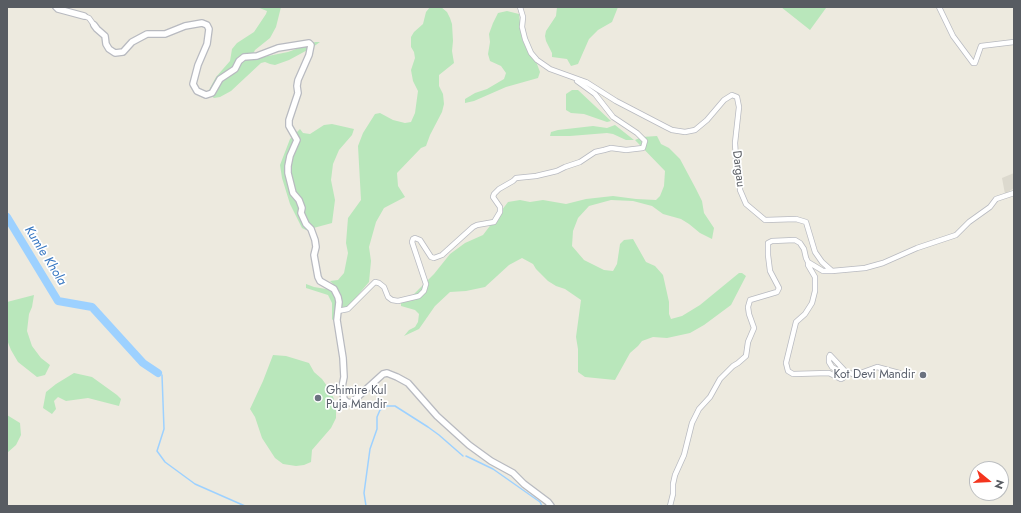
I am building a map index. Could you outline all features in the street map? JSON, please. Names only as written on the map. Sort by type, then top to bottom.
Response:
[{"type":"street","points":[[56,7],[58,9],[89,18],[97,29],[105,36],[106,44],[109,49],[115,53],[123,52],[132,42],[147,34],[165,34],[185,26],[202,23],[207,25],[209,29],[207,44],[198,64],[193,84],[197,91],[206,95],[212,93],[220,80],[235,69],[239,61],[244,57],[257,56],[278,48],[309,43],[311,45],[309,55],[298,80],[298,93],[288,120],[297,140],[290,156],[288,173],[294,193],[302,208],[301,213],[316,240],[314,255],[318,277],[320,281],[331,286],[337,293],[339,302],[337,320],[343,358],[344,377],[342,387],[344,399],[351,403],[383,374],[387,373],[397,377],[408,383],[437,416],[469,446],[491,461],[513,473],[551,506]]},
{"type":"street","name":"Dargau","points":[[520,7],[523,17],[522,27],[531,52],[537,60],[550,69],[586,82],[616,101],[672,130],[685,132],[695,130],[708,120],[724,100],[732,95],[737,97],[739,107],[735,143],[740,174],[740,190],[746,204],[764,220],[796,219],[806,222],[815,252],[822,262],[832,271]]},
{"type":"street","points":[[939,7],[959,45],[975,63],[981,46],[1014,42]]},
{"type":"street","points":[[338,311],[348,309],[375,282],[384,287],[388,297],[392,300],[398,301],[419,296],[424,290],[426,284],[412,242],[413,239],[415,238],[420,240],[431,257],[434,258],[442,255],[473,227],[494,222],[500,212],[500,207],[493,197],[494,194],[516,178],[536,176],[557,171],[580,162],[595,152],[611,148],[626,150],[643,148],[645,141],[637,133],[613,117],[595,94],[572,77]]},
{"type":"street","points":[[808,262],[823,271],[865,268],[883,263],[917,248],[956,235],[969,222],[990,207],[996,199],[1014,192]]},
{"type":"street","points":[[670,506],[675,475],[684,455],[695,416],[710,397],[720,379],[746,356],[748,342],[754,328],[748,307],[750,300],[777,292],[779,288],[770,271],[768,243],[776,240],[795,240],[800,243],[804,249],[808,265],[815,277],[815,291],[812,303],[805,314],[796,322],[786,363],[788,371],[793,374],[828,373],[843,378],[844,375],[832,367],[829,362],[830,355],[845,371],[855,375],[877,367],[899,373]]},
{"type":"shaded area","points":[[1014,173],[1014,188],[1005,194],[1002,178]]},
{"type":"green space","points":[[257,7],[281,7],[276,27],[270,38],[255,50],[252,56],[258,58],[288,52],[315,42],[320,42],[289,60],[275,65],[265,62],[261,63],[231,91],[220,97],[214,98],[208,94],[210,88],[216,77],[230,61],[232,49],[237,43],[254,32],[266,14],[267,11]]},
{"type":"green space","points":[[430,7],[441,7],[447,12],[452,24],[452,51],[454,63],[439,75],[439,86],[443,94],[444,104],[442,112],[426,146],[421,148],[397,173],[398,186],[405,197],[384,208],[376,222],[369,247],[371,261],[369,282],[347,308],[332,320],[332,303],[328,295],[306,288],[306,284],[332,290],[334,285],[330,281],[338,280],[344,273],[348,253],[346,243],[348,218],[361,200],[358,146],[363,133],[375,114],[380,113],[393,120],[405,123],[411,122],[415,113],[418,91],[413,81],[411,70],[415,58],[411,47],[411,37],[423,24],[426,12]]},
{"type":"green space","points":[[557,7],[618,7],[612,22],[598,30],[589,39],[578,64],[571,66],[567,59],[552,57],[552,53],[546,41],[546,31],[556,16]]},
{"type":"green space","points":[[781,7],[824,7],[826,8],[810,30]]},
{"type":"green space","points":[[507,11],[519,14],[522,39],[528,52],[534,56],[540,72],[538,78],[506,87],[474,101],[465,103],[465,99],[504,79],[506,73],[501,66],[490,61],[488,54],[490,42],[489,34],[493,23],[498,13]]},
{"type":"green space","points":[[572,90],[578,90],[611,121],[607,122],[584,114],[571,113],[566,110],[566,94]]},
{"type":"green space","points":[[332,124],[354,129],[352,135],[339,150],[333,164],[331,180],[335,200],[332,223],[306,230],[302,228],[290,204],[282,178],[280,165],[290,139],[300,129],[303,133],[310,134],[324,125]]},
{"type":"green space","points":[[615,125],[634,140],[626,140],[607,133],[550,136],[551,132],[558,130],[593,126],[607,128]]},
{"type":"green space","points":[[657,136],[661,144],[669,148],[680,159],[702,201],[704,213],[714,228],[712,239],[700,233],[681,219],[663,214],[652,206],[633,201],[611,200],[589,206],[578,218],[573,231],[572,246],[584,260],[604,270],[613,271],[617,264],[620,244],[624,240],[633,239],[646,262],[655,266],[663,275],[671,319],[682,316],[700,305],[739,273],[742,273],[746,276],[731,305],[704,325],[690,333],[667,338],[653,337],[642,341],[630,353],[615,380],[585,377],[578,372],[578,349],[576,337],[581,300],[565,289],[548,281],[533,264],[522,258],[509,265],[485,287],[466,291],[450,292],[435,306],[419,329],[404,336],[409,330],[415,327],[418,322],[419,314],[415,310],[401,306],[401,301],[410,298],[434,274],[450,254],[465,243],[483,235],[508,202],[520,200],[530,202],[543,200],[566,204],[586,199],[613,196],[656,200],[660,196],[664,186],[665,171],[635,140],[642,137]]},
{"type":"green space","points":[[34,295],[29,314],[27,331],[32,346],[41,358],[50,365],[45,375],[37,377],[18,362],[7,340],[7,302]]},
{"type":"green space","points":[[273,355],[286,356],[309,363],[314,372],[327,386],[336,405],[336,418],[331,428],[312,450],[311,462],[304,465],[296,466],[283,464],[275,458],[262,438],[255,417],[250,409]]},
{"type":"green space","points":[[74,373],[92,377],[117,395],[121,399],[119,406],[88,398],[66,401],[58,397],[54,401],[56,409],[52,414],[43,408],[46,392]]},
{"type":"green space","points":[[7,415],[20,423],[21,435],[16,445],[7,453]]},
{"type":"waterway","name":"Kumle Khola","points":[[7,217],[58,301],[92,307],[143,363],[158,373]]},
{"type":"waterway","points":[[162,375],[164,429],[157,451],[165,462],[195,484],[245,506]]},
{"type":"waterway","points":[[366,506],[364,493],[370,449],[377,429],[377,417],[380,410],[387,406],[395,406],[428,427],[463,456]]},
{"type":"waterway","points":[[466,456],[493,469],[540,502],[542,506]]},
{"type":"place","name":"Kot Devi Mandir","points":[[923,375]]},
{"type":"place","name":"Ghimire Kul Puja Mandir","points":[[318,398]]}]
